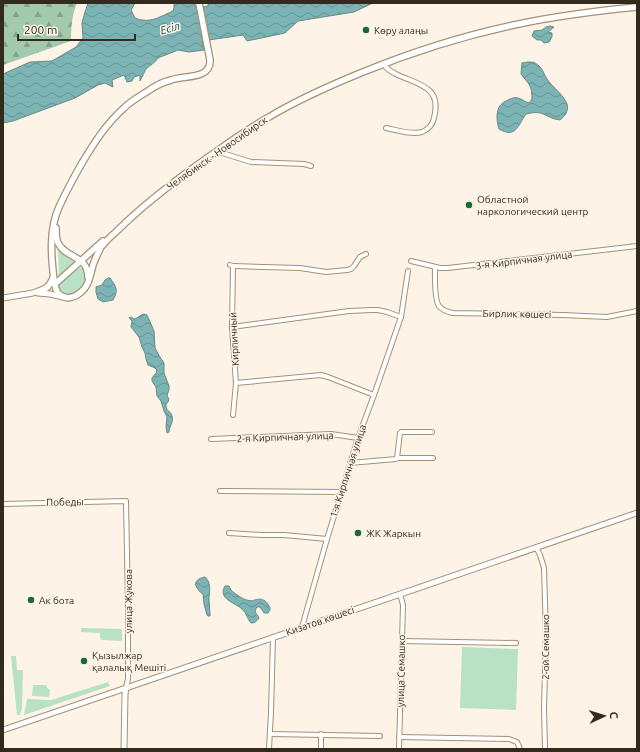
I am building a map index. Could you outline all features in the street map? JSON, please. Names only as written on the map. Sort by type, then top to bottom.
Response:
[{"type":"highway","points":[[116,116],[102,134],[88,158],[63,206],[56,226],[56,236],[59,245],[64,250],[81,260],[85,265],[88,276],[86,285],[81,293],[75,297],[64,297],[58,293],[54,284],[52,231],[53,223],[68,188],[96,140],[116,116],[130,103],[155,87],[172,79],[198,75],[204,73],[209,67],[210,58],[199,3]]},
{"type":"highway","name":"Челябинск - Новосибирск","points":[[86,285],[95,260],[102,246],[107,240],[174,182],[244,132],[271,116],[337,82],[412,53],[516,24],[561,16],[637,7]]},
{"type":"highway","points":[[54,284],[125,223]]},
{"type":"highway","points":[[72,269],[76,266],[80,266],[87,270]]},
{"type":"highway","points":[[45,289],[52,282],[53,271]]},
{"type":"main road","points":[[3,298],[33,293],[54,284]]},
{"type":"main road","points":[[33,293],[64,297]]},
{"type":"main road","name":"Кизатов көшесі","points":[[3,730],[637,513]]},
{"type":"main road","name":"улица Жукова","points":[[124,749],[126,688]]},
{"type":"street","points":[[384,64],[388,70],[420,83],[430,90],[434,96],[436,109],[433,123],[425,131],[410,133],[386,128]]},
{"type":"street","points":[[216,151],[251,162],[304,164],[311,166]]},
{"type":"street","name":"3-я Кирпичная улица","points":[[411,261],[435,267],[448,268],[637,246]]},
{"type":"street","name":"Кирпичный","points":[[233,416],[236,383],[232,327],[232,266],[300,268],[326,272],[351,269],[360,257],[366,254]]},
{"type":"street","name":"Бирлик көшесі","points":[[435,267],[436,301],[444,311],[448,312],[563,314],[607,317],[637,312]]},
{"type":"street","name":"1-я Кирпичная улица","points":[[302,627],[326,539],[350,462],[401,317],[408,271]]},
{"type":"street","points":[[232,327],[349,311],[378,310],[401,317]]},
{"type":"street","points":[[236,383],[321,375],[374,395]]},
{"type":"street","points":[[397,458],[401,432],[432,432]]},
{"type":"street","name":"2-я Кирпичная улица","points":[[211,439],[331,434],[358,438]]},
{"type":"street","points":[[350,462],[397,458],[433,458]]},
{"type":"street","points":[[220,491],[341,492]]},
{"type":"street","name":"Победы","points":[[3,504],[126,501]]},
{"type":"street","name":"улица Жукова","points":[[126,501],[128,609],[128,679],[126,688]]},
{"type":"street","points":[[229,533],[284,535],[326,539]]},
{"type":"street","name":"2-ой Семашко","points":[[536,547],[544,568],[546,635],[544,708],[545,749]]},
{"type":"street","name":"улица Семашко","points":[[399,749],[403,605],[400,594]]},
{"type":"street","points":[[269,749],[273,637]]},
{"type":"street","points":[[402,641],[516,643]]},
{"type":"street","points":[[270,734],[380,736]]},
{"type":"street","points":[[321,734],[321,749]]},
{"type":"street","points":[[399,738],[509,739],[517,742],[520,749]]},
{"type":"green space","points":[[3,3],[77,3],[72,21],[71,41],[3,65]]},
{"type":"green space","points":[[58,248],[65,255],[78,262],[59,279]]},
{"type":"green space","points":[[79,268],[84,268],[86,272],[86,278],[83,286],[77,292],[70,295],[62,293],[58,289],[58,286]]},
{"type":"green space","points":[[81,628],[122,629],[122,641],[102,640],[100,638],[100,633],[81,632]]},
{"type":"green space","points":[[462,647],[518,649],[516,710],[460,708]]},
{"type":"green space","points":[[11,656],[16,656],[17,670],[23,670],[22,708],[20,715],[17,715]]},
{"type":"green space","points":[[108,682],[110,686],[24,715],[27,699],[51,700]]},
{"type":"green space","points":[[33,685],[46,685],[50,690],[49,697],[32,696]]},
{"type":"water","name":"Есіл","points":[[88,3],[135,3],[131,10],[135,18],[140,20],[150,20],[173,11],[174,3],[194,3],[196,8],[208,6],[208,3],[373,3],[354,12],[298,21],[285,33],[247,41],[243,35],[202,41],[204,50],[189,52],[178,50],[158,58],[146,69],[140,81],[140,75],[134,77],[132,81],[127,82],[124,75],[112,80],[113,87],[105,83],[98,85],[75,98],[13,121],[3,123],[3,74],[30,62],[52,61],[76,47],[83,38],[82,23]]},
{"type":"water","points":[[550,26],[554,27],[548,32],[552,33],[552,37],[549,42],[544,43],[532,36],[534,31],[542,30]]},
{"type":"water","points":[[533,62],[540,67],[549,82],[561,94],[567,104],[567,111],[560,120],[551,118],[541,113],[526,114],[513,132],[505,132],[499,129],[497,117],[498,109],[502,103],[513,98],[519,98],[529,103],[532,99],[531,87],[521,74],[522,63]]},
{"type":"water","points":[[108,278],[110,278],[115,286],[116,293],[113,300],[103,302],[98,299],[96,287],[102,285]]},
{"type":"water","points":[[144,314],[147,315],[154,331],[155,348],[164,363],[164,373],[169,386],[167,396],[169,399],[166,407],[171,414],[172,421],[169,432],[167,433],[167,417],[161,401],[157,396],[156,387],[152,381],[152,378],[157,370],[148,365],[139,337],[131,327],[132,321],[129,318],[131,317],[134,319]]},
{"type":"water","points":[[205,577],[209,582],[210,616],[207,615],[203,594],[196,587],[197,581],[200,578]]},
{"type":"water","points":[[225,586],[229,586],[233,592],[246,600],[250,601],[260,599],[265,601],[270,607],[270,610],[268,613],[264,613],[260,607],[257,607],[255,612],[259,618],[256,622],[251,623],[244,611],[225,597],[223,590]]},
{"type":"place","name":"Көру алаңы","points":[[366,30]]},
{"type":"place","name":"Областной наркологический центр","points":[[469,205]]},
{"type":"place","name":"ЖК Жаркын","points":[[358,533]]},
{"type":"place","name":"Ак бота","points":[[31,600]]},
{"type":"place","name":"Қызылжар қалалық Мешіті","points":[[84,661]]}]
